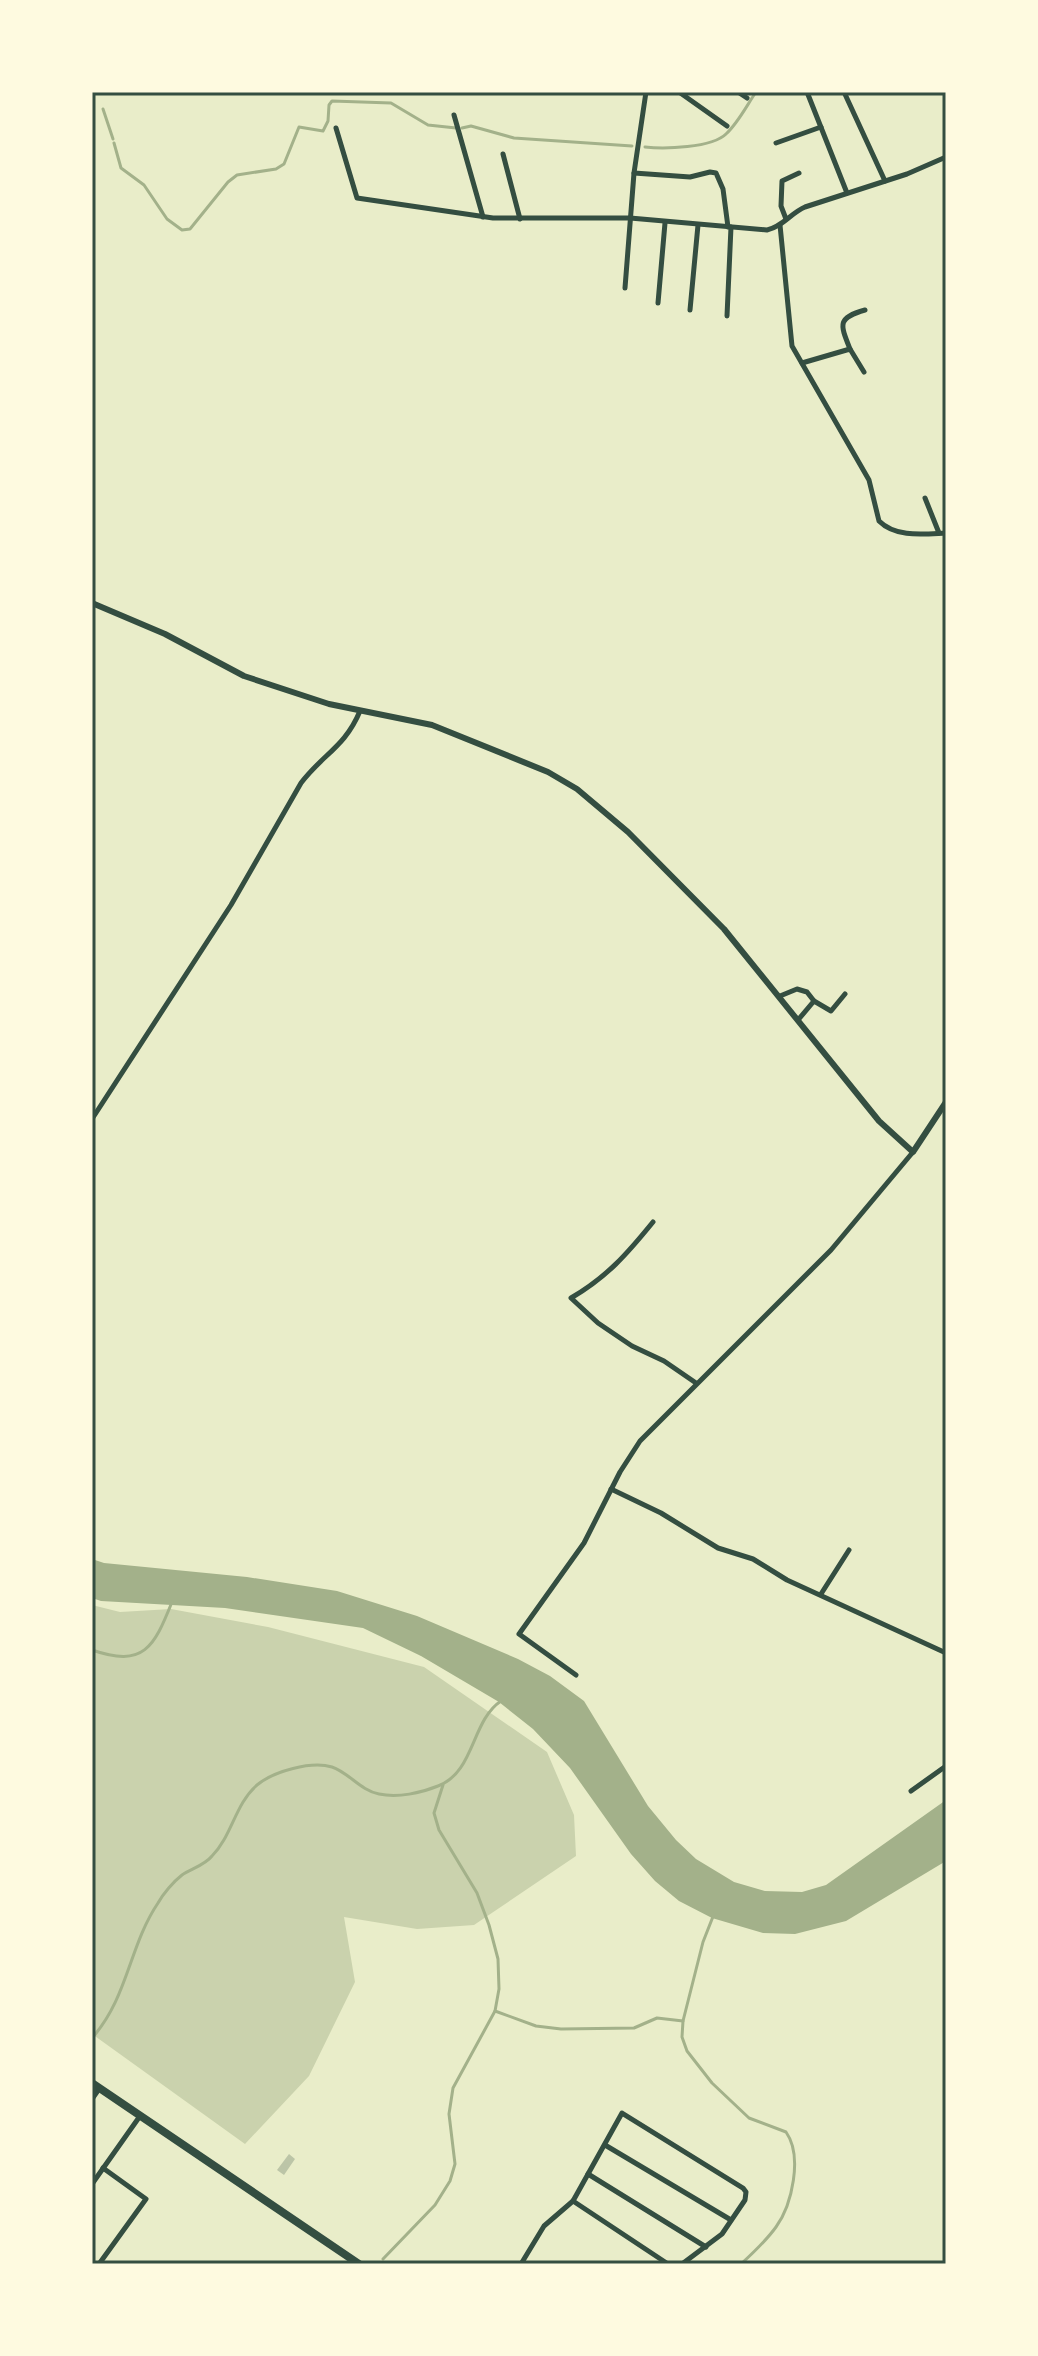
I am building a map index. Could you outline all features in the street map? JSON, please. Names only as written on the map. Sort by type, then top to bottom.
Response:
[{"type":"highway","points":[[96,2085],[359,2264]]},
{"type":"street","points":[[625,288],[634,173],[646,92]]},
{"type":"street","points":[[679,92],[727,126]]},
{"type":"street","points":[[738,92],[747,98]]},
{"type":"street","points":[[807,92],[847,193]]},
{"type":"street","points":[[844,92],[885,181]]},
{"type":"street","points":[[454,115],[483,217]]},
{"type":"street","points":[[776,143],[821,127]]},
{"type":"street","points":[[336,128],[357,198],[483,217],[520,219],[630,218],[767,230],[780,225],[805,207],[946,157]]},
{"type":"street","points":[[503,154],[520,219]]},
{"type":"street","points":[[634,173],[690,177],[716,173],[723,189],[730,227],[727,316]]},
{"type":"street","points":[[786,219],[781,206],[781,185],[784,179],[799,173]]},
{"type":"street","points":[[658,303],[665,223]]},
{"type":"street","points":[[690,310],[698,225]]},
{"type":"street","points":[[780,225],[792,346],[869,480],[879,521],[905,533],[942,533],[925,498]]},
{"type":"street","points":[[864,372],[842,328],[847,315],[865,310]]},
{"type":"street","points":[[802,363],[850,349]]},
{"type":"street","points":[[92,603],[165,634],[244,676],[329,704],[432,725],[548,772],[577,789],[604,809],[724,929],[879,1121],[913,1152]]},
{"type":"street","points":[[92,1119],[231,905],[301,783],[348,735],[360,711]]},
{"type":"street","points":[[780,996],[797,989],[807,992],[814,1001],[831,1011],[845,994]]},
{"type":"street","points":[[798,1020],[814,1001]]},
{"type":"street","points":[[576,1675],[519,1634],[584,1543],[640,1441],[831,1250],[913,1152],[946,1102]]},
{"type":"street","points":[[653,1222],[612,1270],[571,1298],[598,1323],[696,1383]]},
{"type":"street","points":[[611,1489],[661,1513],[718,1548],[753,1559],[787,1580],[946,1653]]},
{"type":"street","points":[[821,1594],[849,1550]]},
{"type":"street","points":[[911,1791],[946,1766]]},
{"type":"street","points":[[92,2099],[96,2085]]},
{"type":"street","points":[[521,2264],[544,2226],[573,2201],[622,2113],[743,2188],[746,2196],[718,2239],[682,2264]]},
{"type":"street","points":[[92,2184],[140,2116]]},
{"type":"street","points":[[605,2145],[731,2220]]},
{"type":"street","points":[[99,2264],[146,2199],[103,2168]]},
{"type":"street","points":[[588,2174],[706,2247]]},
{"type":"street","points":[[573,2201],[668,2264]]},
{"type":"shaded area","points":[[92,1559],[104,1563],[247,1577],[337,1591],[417,1616],[518,1659],[550,1676],[584,1701],[648,1806],[676,1840],[696,1859],[734,1882],[765,1891],[802,1892],[826,1885],[946,1800],[946,1861],[846,1921],[795,1934],[763,1933],[712,1918],[679,1901],[655,1881],[631,1854],[570,1768],[533,1729],[499,1702],[421,1656],[363,1628],[225,1608],[101,1601],[92,1598]]},
{"type":"shaded area","points":[[92,1605],[120,1612],[171,1609],[268,1627],[424,1667],[547,1752],[574,1815],[576,1856],[474,1925],[417,1929],[344,1917],[355,1982],[309,2076],[245,2144],[92,2034]]},
{"type":"building","points":[[289,2154],[295,2159],[284,2175],[277,2170]]},
{"type":"waterway","points":[[645,147],[687,146],[719,139],[734,125],[756,92]]},
{"type":"waterway","points":[[114,143],[121,168],[144,185],[167,219],[182,230],[190,229],[237,175],[276,169],[284,164],[299,127],[323,131],[332,101],[391,103],[428,125],[456,128]]},
{"type":"waterway","points":[[103,109],[113,139]]},
{"type":"waterway","points":[[462,128],[471,126],[514,138],[632,146]]},
{"type":"waterway","points":[[92,1650],[124,1656],[145,1650],[159,1631],[172,1602]]},
{"type":"waterway","points":[[92,2038],[113,2006],[148,1920],[160,1900],[179,1878],[206,1862],[219,1848],[244,1801],[257,1785],[293,1768],[323,1765],[338,1769],[366,1789],[379,1794],[402,1795],[431,1789],[459,1770],[484,1721],[501,1701]]},
{"type":"waterway","points":[[383,2259],[435,2205],[450,2181],[455,2164],[449,2114],[453,2088],[495,2011],[499,1989],[498,1959],[489,1925],[477,1893],[439,1830],[434,1813],[443,1785]]},
{"type":"waterway","points":[[714,1914],[703,1942],[683,2021],[682,2037],[687,2051],[712,2083],[749,2118],[786,2132],[794,2154],[791,2194],[782,2218],[741,2264]]},
{"type":"waterway","points":[[495,2011],[536,2026],[561,2029],[634,2028],[657,2018],[683,2021]]}]
